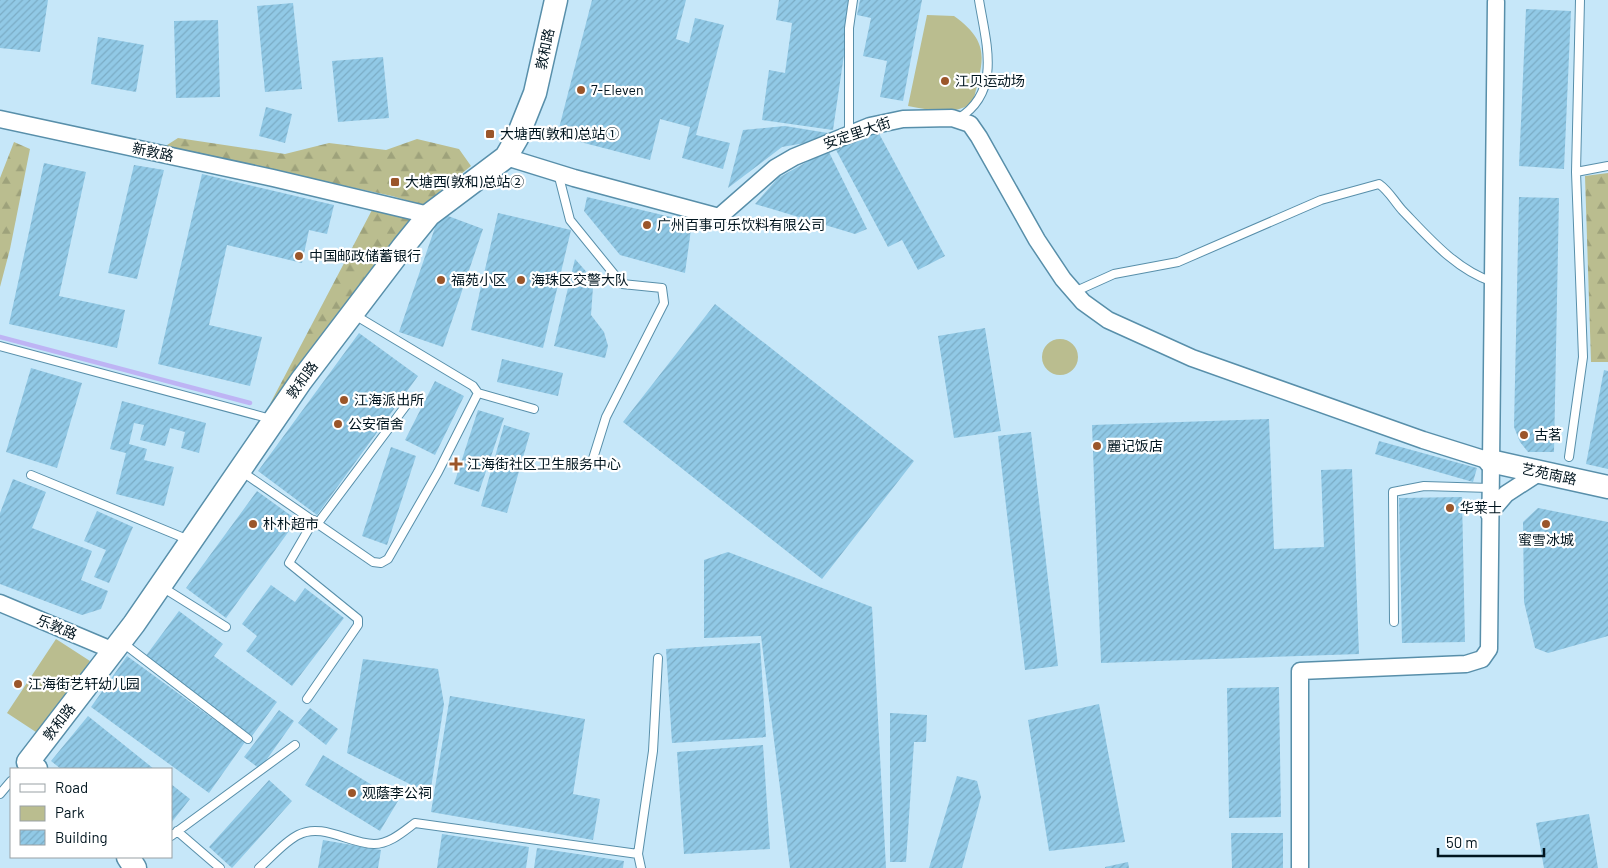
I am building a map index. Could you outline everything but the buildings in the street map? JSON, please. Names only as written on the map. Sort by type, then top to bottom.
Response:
[{"type":"street","name":"敦和路","points":[[29,767],[118,646],[274,420],[429,214],[506,157],[517,138],[535,93],[556,0]]},
{"type":"street","points":[[1300,868],[1300,671],[1466,664],[1482,659],[1489,650],[1495,1]]},
{"type":"street","name":"新敦路","points":[[0,119],[429,214]]},
{"type":"street","name":"安定里大街","points":[[558,173],[719,217],[775,168],[794,157],[870,126],[903,119],[957,119]]},
{"type":"street","points":[[957,119],[970,124],[979,137],[1037,240],[1074,292],[1083,302],[1108,320],[1192,358],[1423,440],[1490,461]]},
{"type":"street","points":[[506,157],[558,173]]},
{"type":"street","name":"艺苑南路","points":[[1490,461],[1608,487]]},
{"type":"street","points":[[1490,514],[1506,494],[1540,472]]},
{"type":"street","name":"乐敦路","points":[[0,602],[118,646]]},
{"type":"lane","points":[[849,135],[849,28],[853,0]]},
{"type":"lane","points":[[957,119],[973,109],[984,89],[988,74],[987,50],[980,0]]},
{"type":"lane","points":[[1569,457],[1583,357],[1576,172],[1580,0]]},
{"type":"lane","points":[[1576,172],[1608,166]]},
{"type":"lane","points":[[558,173],[570,220],[622,284],[662,288],[664,303],[606,417],[591,465]]},
{"type":"lane","points":[[1074,292],[1114,274],[1178,262],[1321,200],[1379,184],[1387,190],[1432,242],[1478,277],[1493,282]]},
{"type":"lane","points":[[352,314],[473,386],[478,393],[534,410]]},
{"type":"lane","points":[[0,346],[274,420]]},
{"type":"lane","points":[[240,470],[373,562],[382,563],[388,559],[438,472],[478,393]]},
{"type":"lane","points":[[307,699],[358,625],[358,619],[289,563],[316,522],[410,400]]},
{"type":"lane","points":[[32,475],[191,540]]},
{"type":"lane","points":[[1394,622],[1393,492],[1424,486],[1490,488]]},
{"type":"lane","points":[[160,586],[226,627]]},
{"type":"lane","points":[[118,646],[248,739]]},
{"type":"lane","points":[[641,868],[638,854],[652,751],[658,658]]},
{"type":"lane","points":[[220,868],[174,834],[295,745]]},
{"type":"lane","points":[[0,794],[10,782]]},
{"type":"lane","points":[[259,868],[298,835],[310,831],[324,832],[374,844],[396,837],[415,823],[638,854]]},
{"type":"green space","name":"江贝运动场","points":[[927,15],[954,16],[975,36],[980,45],[981,65],[973,103],[957,110],[941,111],[908,106]]},
{"type":"green space","points":[[178,138],[285,154],[329,143],[386,150],[417,139],[459,149],[471,166],[440,191],[426,206],[392,196],[164,147]]},
{"type":"green space","points":[[14,142],[30,149],[10,249],[0,287],[0,178]]},
{"type":"green space","points":[[1608,173],[1608,362],[1591,362],[1585,176]]},
{"type":"green space","points":[[372,210],[410,216],[413,224],[296,382],[270,404]]},
{"type":"green space","points":[[1060,339],[1067,340],[1073,344],[1077,350],[1077,364],[1073,370],[1067,374],[1060,375],[1053,374],[1047,370],[1043,364],[1042,357],[1043,350],[1047,344],[1053,340]]},
{"type":"green space","points":[[56,639],[90,661],[42,736],[7,713]]},
{"type":"waterway","points":[[0,337],[250,403]]},
{"type":"place","name":"江贝运动场","points":[[945,81]]},
{"type":"place","name":"7-Eleven","points":[[581,90]]},
{"type":"place","name":"大塘西(敦和)总站①","points":[[490,134]]},
{"type":"place","name":"大塘西(敦和)总站②","points":[[395,182]]},
{"type":"place","name":"广州百事可乐饮料有限公司","points":[[647,225]]},
{"type":"place","name":"中国邮政储蓄银行","points":[[299,256]]},
{"type":"place","name":"福苑小区","points":[[441,280]]},
{"type":"place","name":"海珠区交警大队","points":[[521,280]]},
{"type":"place","name":"江海派出所","points":[[344,400]]},
{"type":"place","name":"公安宿舍","points":[[338,424]]},
{"type":"place","name":"古茗","points":[[1524,435]]},
{"type":"place","name":"麗记饭店","points":[[1097,446]]},
{"type":"place","name":"江海街社区卫生服务中心","points":[[456,464]]},
{"type":"place","name":"华莱士","points":[[1450,508]]},
{"type":"place","name":"朴朴超市","points":[[253,524]]},
{"type":"place","name":"蜜雪冰城","points":[[1546,524]]},
{"type":"place","name":"江海街艺轩幼儿园","points":[[18,684]]},
{"type":"place","name":"观蔭李公祠","points":[[352,793]]}]
